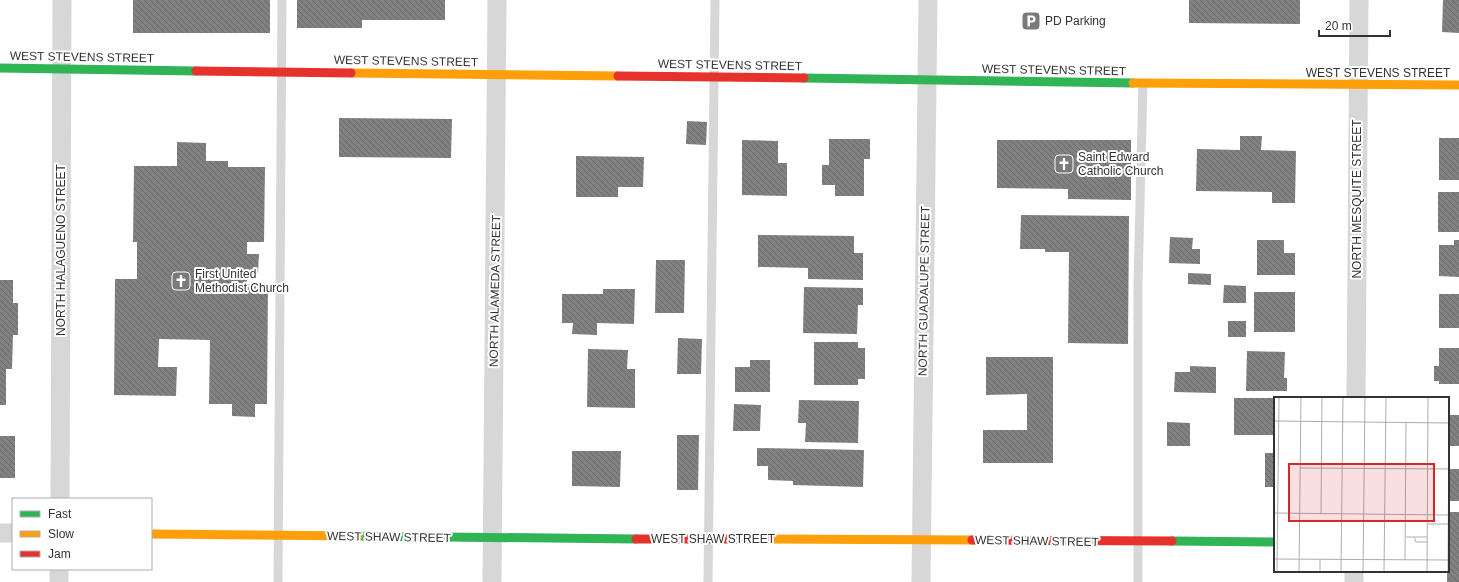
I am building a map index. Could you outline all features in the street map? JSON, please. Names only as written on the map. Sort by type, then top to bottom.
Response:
[{"type":"street","name":"NORTH HALAGUENO STREET","points":[[60,498],[62,0]]},
{"type":"street","name":"NORTH ALAMEDA STREET","points":[[492,582],[497,0]]},
{"type":"street","name":"NORTH GUADALUPE STREET","points":[[921,582],[928,0]]},
{"type":"street","name":"NORTH MESQUITE STREET","points":[[1356,397],[1359,0]]},
{"type":"street","name":"WEST STEVENS STREET","points":[[0,68],[1143,84],[1459,85]]},
{"type":"street","points":[[0,533],[12,533]]},
{"type":"street","name":"WEST SHAW STREET","points":[[152,534],[492,538],[1274,542]]},
{"type":"street","points":[[59,570],[59,582]]},
{"type":"lane","points":[[278,582],[282,0]]},
{"type":"lane","points":[[708,582],[715,0]]},
{"type":"lane","points":[[1138,582],[1138,284],[1143,84]]},
{"type":"building","points":[[133,0],[270,0],[270,33],[133,33]]},
{"type":"building","points":[[297,0],[445,0],[445,20],[362,20],[362,28],[297,28]]},
{"type":"building","points":[[1189,0],[1300,0],[1300,24],[1189,23]]},
{"type":"building","points":[[1443,0],[1459,0],[1459,33],[1442,32]]},
{"type":"building","points":[[339,118],[452,119],[451,158],[339,157]]},
{"type":"building","points":[[687,121],[707,122],[706,145],[686,144]]},
{"type":"building","points":[[1240,136],[1262,136],[1261,150],[1296,151],[1295,203],[1272,203],[1272,192],[1196,191],[1197,149],[1240,150]]},
{"type":"building","points":[[1439,138],[1459,138],[1459,180],[1439,180]]},
{"type":"building","points":[[829,139],[870,139],[870,159],[864,159],[864,196],[835,196],[835,185],[822,185],[822,165],[829,165]]},
{"type":"building","points":[[742,140],[778,141],[778,163],[787,163],[787,196],[742,195]]},
{"type":"building","name":"Saint Edward Catholic Church","points":[[997,140],[1131,140],[1131,200],[1068,199],[1068,189],[997,188]]},
{"type":"building","name":"First United Methodist Church","points":[[177,142],[206,143],[206,161],[228,161],[228,167],[265,167],[264,242],[247,242],[247,254],[259,254],[258,273],[247,273],[247,284],[268,284],[267,404],[255,404],[255,417],[232,416],[232,404],[209,404],[210,340],[159,339],[158,367],[177,367],[176,396],[114,395],[115,279],[137,279],[137,242],[133,242],[134,166],[177,166]]},
{"type":"building","points":[[576,156],[644,157],[643,187],[618,187],[618,197],[576,197]]},
{"type":"building","points":[[1438,192],[1459,192],[1459,232],[1438,232]]},
{"type":"building","points":[[1021,215],[1129,216],[1128,344],[1068,343],[1069,252],[1045,252],[1045,249],[1020,249]]},
{"type":"building","points":[[758,235],[854,236],[854,253],[863,253],[863,280],[808,279],[808,268],[758,267]]},
{"type":"building","points":[[1170,237],[1193,238],[1192,249],[1200,249],[1200,264],[1169,263]]},
{"type":"building","points":[[1257,240],[1284,240],[1284,253],[1295,253],[1295,275],[1257,275]]},
{"type":"building","points":[[1454,240],[1459,240],[1459,277],[1439,276],[1439,245],[1454,245]]},
{"type":"building","points":[[656,260],[685,260],[684,313],[655,313]]},
{"type":"building","points":[[1188,273],[1211,274],[1211,285],[1188,284]]},
{"type":"building","points":[[0,280],[13,280],[13,303],[18,303],[18,335],[13,335],[12,369],[6,369],[6,405],[0,405]]},
{"type":"building","points":[[1224,285],[1246,286],[1246,303],[1223,303]]},
{"type":"building","points":[[804,287],[863,288],[863,305],[858,305],[857,334],[803,333]]},
{"type":"building","points":[[603,289],[635,289],[634,324],[597,323],[597,335],[572,334],[573,323],[562,323],[562,294],[603,294]]},
{"type":"building","points":[[1254,292],[1295,292],[1295,332],[1254,332]]},
{"type":"building","points":[[1439,294],[1459,294],[1459,328],[1439,328]]},
{"type":"building","points":[[1228,321],[1246,321],[1246,337],[1228,337]]},
{"type":"building","points":[[678,338],[702,339],[701,374],[677,374]]},
{"type":"building","points":[[814,342],[858,342],[858,348],[865,348],[865,379],[858,379],[858,385],[814,385]]},
{"type":"building","points":[[1439,348],[1459,348],[1459,384],[1439,384],[1439,381],[1434,381],[1434,366],[1439,366]]},
{"type":"building","points":[[588,349],[628,350],[627,369],[635,369],[635,408],[587,407]]},
{"type":"building","points":[[1247,351],[1285,352],[1284,378],[1287,378],[1287,391],[1246,391]]},
{"type":"building","points":[[986,357],[1053,357],[1053,463],[983,463],[983,430],[1027,430],[1027,394],[986,395]]},
{"type":"building","points":[[750,360],[770,360],[770,392],[735,392],[735,367],[750,367]]},
{"type":"building","points":[[1190,366],[1216,367],[1216,393],[1174,392],[1175,372],[1190,372]]},
{"type":"building","points":[[1234,398],[1274,398],[1274,435],[1234,435]]},
{"type":"building","points":[[799,400],[859,401],[858,443],[805,442],[806,423],[798,423]]},
{"type":"building","points":[[734,404],[761,405],[760,431],[733,431]]},
{"type":"building","points":[[1449,415],[1459,415],[1459,446],[1449,446]]},
{"type":"building","points":[[1167,422],[1190,423],[1190,446],[1167,446]]},
{"type":"building","points":[[677,435],[699,435],[698,490],[677,490]]},
{"type":"building","points":[[0,436],[15,436],[15,478],[0,478]]},
{"type":"building","points":[[757,448],[864,450],[863,487],[793,485],[793,481],[768,480],[768,466],[757,466]]},
{"type":"building","points":[[572,451],[621,451],[620,487],[572,486]]},
{"type":"building","points":[[1265,453],[1274,453],[1274,487],[1265,487]]},
{"type":"building","points":[[1449,469],[1459,469],[1459,501],[1449,501]]},
{"type":"building","points":[[1449,512],[1459,512],[1459,582],[1447,582],[1447,572],[1449,572]]},
{"type":"traffic: fast","points":[[0,68],[196,71]]},
{"type":"traffic: fast","points":[[804,78],[1133,83]]},
{"type":"traffic: fast","points":[[358,536],[636,539]]},
{"type":"traffic: fast","points":[[1172,541],[1274,542]]},
{"type":"traffic: slow","points":[[351,73],[618,76]]},
{"type":"traffic: slow","points":[[1133,83],[1459,85]]},
{"type":"traffic: slow","points":[[152,534],[358,536]]},
{"type":"traffic: slow","points":[[769,539],[972,540]]},
{"type":"traffic: jam","points":[[196,71],[351,73]]},
{"type":"traffic: jam","points":[[618,76],[804,78]]},
{"type":"traffic: jam","points":[[636,539],[769,539]]},
{"type":"traffic: jam","points":[[972,540],[1172,541]]},
{"type":"place","name":"PD Parking","points":[[1031,21]]},
{"type":"place","name":"Saint Edward Catholic Church","points":[[1064,164]]},
{"type":"place","name":"First United Methodist Church","points":[[181,281]]}]
